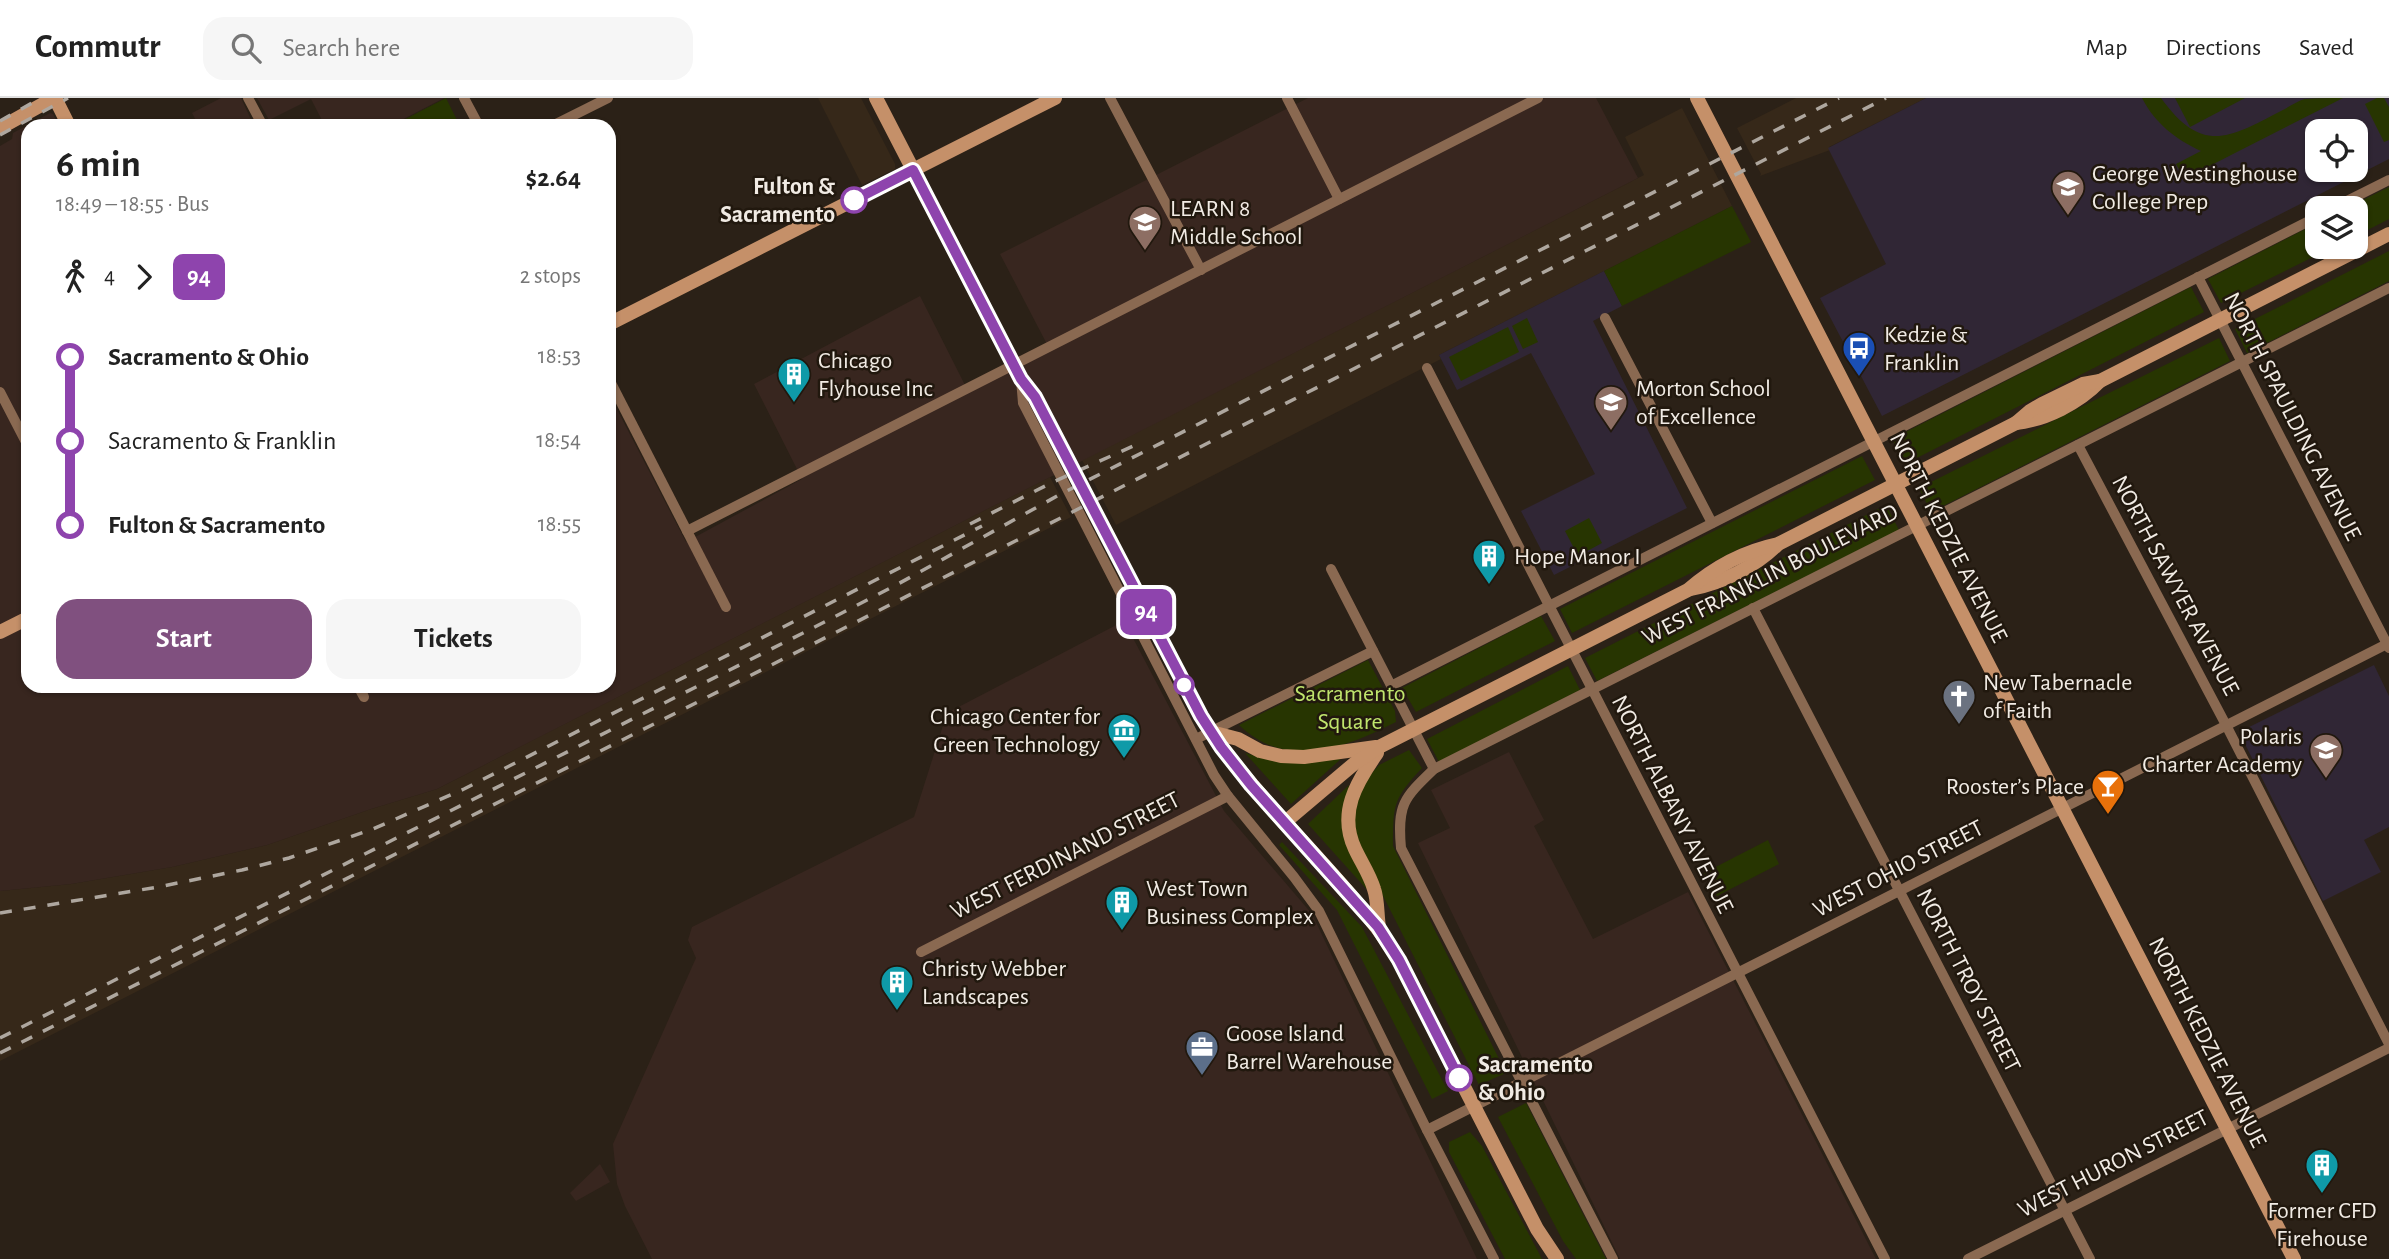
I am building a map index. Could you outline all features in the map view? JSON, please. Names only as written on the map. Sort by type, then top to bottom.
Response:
[{"type":"street","points":[[248,98],[259,119]]},
{"type":"street","points":[[464,98],[475,119]]},
{"type":"street","points":[[566,119],[608,98]]},
{"type":"street","points":[[876,98],[1021,379],[1035,397],[1185,688],[1211,732],[1251,785],[1378,927],[1399,960],[1537,1229],[1557,1259]]},
{"type":"street","points":[[616,320],[1055,98]]},
{"type":"street","points":[[1110,98],[1201,270]]},
{"type":"street","points":[[1287,98],[1339,199]]},
{"type":"street","points":[[687,531],[1538,98]]},
{"type":"street","name":"NORTH KEDZIE AVENUE","points":[[1697,98],[2294,1259]]},
{"type":"street","points":[[0,128],[50,101],[64,119]]},
{"type":"street","points":[[2357,196],[2389,180]]},
{"type":"street","points":[[1391,686],[2305,223]]},
{"type":"street","name":"WEST FRANKLIN BOULEVARD","points":[[1284,823],[1381,746],[1688,590],[1711,585],[1764,559],[1778,544],[2016,423],[2035,421],[2088,394],[2100,382],[2389,234]]},
{"type":"street","name":"NORTH SPAULDING AVENUE","points":[[2198,277],[2388,645]]},
{"type":"street","name":"WEST FRANKLIN BOULEVARD","points":[[1613,1259],[1401,848],[1401,807],[1411,791],[1434,769],[2389,288]]},
{"type":"street","points":[[1605,318],[1712,523]]},
{"type":"street","name":"NORTH ALBANY AVENUE","points":[[1427,368],[1885,1259]]},
{"type":"street","points":[[1021,379],[1023,403],[1196,739],[1228,796],[1319,911],[1494,1259]]},
{"type":"street","points":[[0,393],[21,433]]},
{"type":"street","points":[[616,393],[726,607]]},
{"type":"street","name":"NORTH SAWYER AVENUE","points":[[2078,444],[2226,725],[2389,1046]]},
{"type":"street","points":[[1331,569],[1434,769]]},
{"type":"street","name":"NORTH TROY STREET","points":[[1753,608],[2090,1259]]},
{"type":"street","points":[[0,632],[21,622]]},
{"type":"street","name":"WEST OHIO STREET","points":[[1427,1130],[2388,645]]},
{"type":"street","points":[[1196,739],[1373,651]]},
{"type":"street","points":[[362,693],[364,697]]},
{"type":"street","points":[[1211,732],[1238,739],[1260,751],[1281,756],[1304,757],[1381,746]]},
{"type":"street","points":[[1378,927],[1375,891],[1353,846],[1347,820],[1356,784],[1381,746]]},
{"type":"street","name":"WEST FERDINAND STREET","points":[[921,952],[1228,796]]},
{"type":"street","name":"WEST HURON STREET","points":[[1968,1259],[2389,1046]]},
{"type":"shaded area","points":[[221,98],[241,98],[251,119],[195,119],[192,113]]},
{"type":"shaded area","points":[[257,98],[444,98],[404,119],[321,119],[311,99],[268,119]]},
{"type":"shaded area","points":[[818,98],[861,98],[895,164],[895,169],[862,185]]},
{"type":"shaded area","points":[[1308,98],[1596,98],[1638,178],[437,789],[267,845],[172,867],[71,884],[0,891],[0,146],[12,139],[13,133],[21,129],[21,693],[616,693],[616,407],[686,542],[802,479],[754,384],[920,296],[968,391],[1050,350],[1000,254]]},
{"type":"shaded area","points":[[1796,98],[1926,98],[1829,147],[1830,150],[1760,176],[1737,128]]},
{"type":"shaded area","name":"George Westinghouse College Prep","points":[[1926,98],[2389,98],[2389,159],[2368,170],[2368,119],[2305,119],[2305,182],[2344,182],[2316,196],[2305,196],[2305,202],[1882,416],[1820,298],[1886,264],[1828,148]]},
{"type":"shaded area","points":[[1682,108],[1732,206],[1439,355],[1441,359],[1116,525],[1082,460],[1644,175],[1625,137]]},
{"type":"shaded area","points":[[50,113],[56,119],[39,119]]},
{"type":"shaded area","name":"Morton School of Excellence","points":[[1604,271],[1622,306],[1593,321],[1687,508],[1554,575],[1521,511],[1595,474],[1531,353],[1457,390],[1439,355]]},
{"type":"shaded area","points":[[1050,477],[1071,517],[0,1061],[0,891],[71,884],[172,867],[267,845],[437,789]]},
{"type":"shaded area","points":[[1124,621],[1224,811],[1312,914],[1477,1259],[652,1259],[617,1184],[613,1144],[696,958],[688,940],[692,927],[914,817],[947,713]]},
{"type":"shaded area","name":"Polaris Charter Academy","points":[[2374,665],[2389,696],[2389,827],[2364,840],[2381,872],[2323,901],[2239,732]]},
{"type":"shaded area","points":[[1509,752],[1544,820],[1534,826],[1593,939],[1688,892],[1876,1259],[1620,1259],[1418,843],[1450,828],[1431,790]]},
{"type":"shaded area","points":[[600,1164],[610,1182],[576,1201],[570,1193]]},
{"type":"green space","points":[[446,98],[456,119],[406,119]]},
{"type":"green space","points":[[2142,98],[2161,98],[2190,128],[2217,136],[2231,134],[2263,121],[2305,99],[2343,98],[2184,179],[2176,164],[2201,151],[2167,129],[2153,115]]},
{"type":"green space","points":[[2175,98],[2245,98],[2190,127]]},
{"type":"green space","points":[[2377,98],[2384,98],[2389,107],[2389,140],[2384,142],[2365,104]]},
{"type":"green space","points":[[2389,187],[2389,219],[2368,230],[2368,198]]},
{"type":"green space","points":[[1732,206],[1751,242],[1622,306],[1604,271]]},
{"type":"green space","points":[[2305,229],[2305,259],[2309,259],[2221,303],[2208,279]]},
{"type":"green space","points":[[2389,251],[2389,281],[2247,353],[2235,329]]},
{"type":"green space","points":[[2191,287],[2204,312],[1905,464],[1892,439]]},
{"type":"green space","points":[[1527,318],[1538,342],[1523,349],[1512,326]]},
{"type":"green space","points":[[1508,327],[1519,352],[1461,381],[1449,357]]},
{"type":"green space","points":[[2219,338],[2230,361],[1931,512],[1919,488]]},
{"type":"green space","points":[[1862,456],[1875,480],[1572,633],[1560,609]]},
{"type":"green space","points":[[1886,505],[1899,530],[1597,681],[1585,658]]},
{"type":"green space","points":[[1589,518],[1602,543],[1578,556],[1565,531]]},
{"type":"green space","points":[[1541,616],[1555,641],[1416,712],[1402,688]]},
{"type":"green space","name":"Sacramento Square","points":[[1368,660],[1395,711],[1396,722],[1337,747],[1296,751],[1277,748],[1257,739],[1239,725]]},
{"type":"green space","points":[[1568,666],[1580,690],[1439,762],[1427,739]]},
{"type":"green space","name":"Sacramento Square","points":[[1409,750],[1422,768],[1400,795],[1397,803],[1393,821],[1393,846],[1506,1073],[1479,1085],[1355,835],[1353,810],[1365,781],[1379,765]]},
{"type":"green space","name":"Sacramento Square","points":[[1245,753],[1267,759],[1343,757],[1291,804]]},
{"type":"green space","name":"Sacramento Square","points":[[1349,785],[1342,820],[1370,893],[1308,824]]},
{"type":"green space","points":[[1768,840],[1779,864],[1717,896],[1704,873]]},
{"type":"green space","points":[[1282,842],[1362,927],[1448,1091],[1432,1099],[1337,910],[1279,845]]},
{"type":"green space","points":[[1526,1103],[1606,1259],[1576,1259],[1563,1241],[1498,1117]]},
{"type":"green space","points":[[1470,1132],[1482,1146],[1542,1259],[1505,1259],[1449,1152],[1449,1142]]},
{"type":"railway","points":[[0,121],[41,98]]},
{"type":"railway","points":[[29,119],[68,98]]},
{"type":"railway","points":[[0,1038],[805,632],[1059,495],[1839,98]]},
{"type":"railway","points":[[0,1053],[809,646],[1886,98]]},
{"type":"railway","points":[[0,135],[21,124]]},
{"type":"railway","points":[[970,524],[1053,482],[1140,443]]},
{"type":"railway","points":[[0,913],[242,870],[289,858],[373,829],[464,789],[982,526]]},
{"type":"bus line","name":"94","points":[[854,200],[913,170],[1201,716],[1251,785],[1378,927],[1399,960],[1459,1078]]},
{"type":"place","name":"Fulton & Sacramento","points":[[854,200]]},
{"type":"place","name":"George Westinghouse College Prep","points":[[2068,217]]},
{"type":"place","name":"LEARN 8 Middle School","points":[[1145,252]]},
{"type":"place","name":"Kedzie & Franklin","points":[[1859,378]]},
{"type":"place","name":"Chicago Flyhouse Inc","points":[[794,404]]},
{"type":"place","name":"Morton School of Excellence","points":[[1611,432]]},
{"type":"place","name":"Hope Manor I","points":[[1489,586]]},
{"type":"place","name":"New Tabernacle of Faith","points":[[1959,726]]},
{"type":"place","name":"Chicago Center for Green Technology","points":[[1124,760]]},
{"type":"place","name":"Polaris Charter Academy","points":[[2326,780]]},
{"type":"place","name":"Rooster’s Place","points":[[2108,816]]},
{"type":"place","name":"West Town Business Complex","points":[[1122,932]]},
{"type":"place","name":"Christy Webber Landscapes","points":[[897,1012]]},
{"type":"place","name":"Goose Island Barrel Warehouse","points":[[1202,1077]]},
{"type":"place","name":"Sacramento & Ohio","points":[[1459,1078]]},
{"type":"place","name":"Former CFD Firehouse","points":[[2322,1195]]}]
